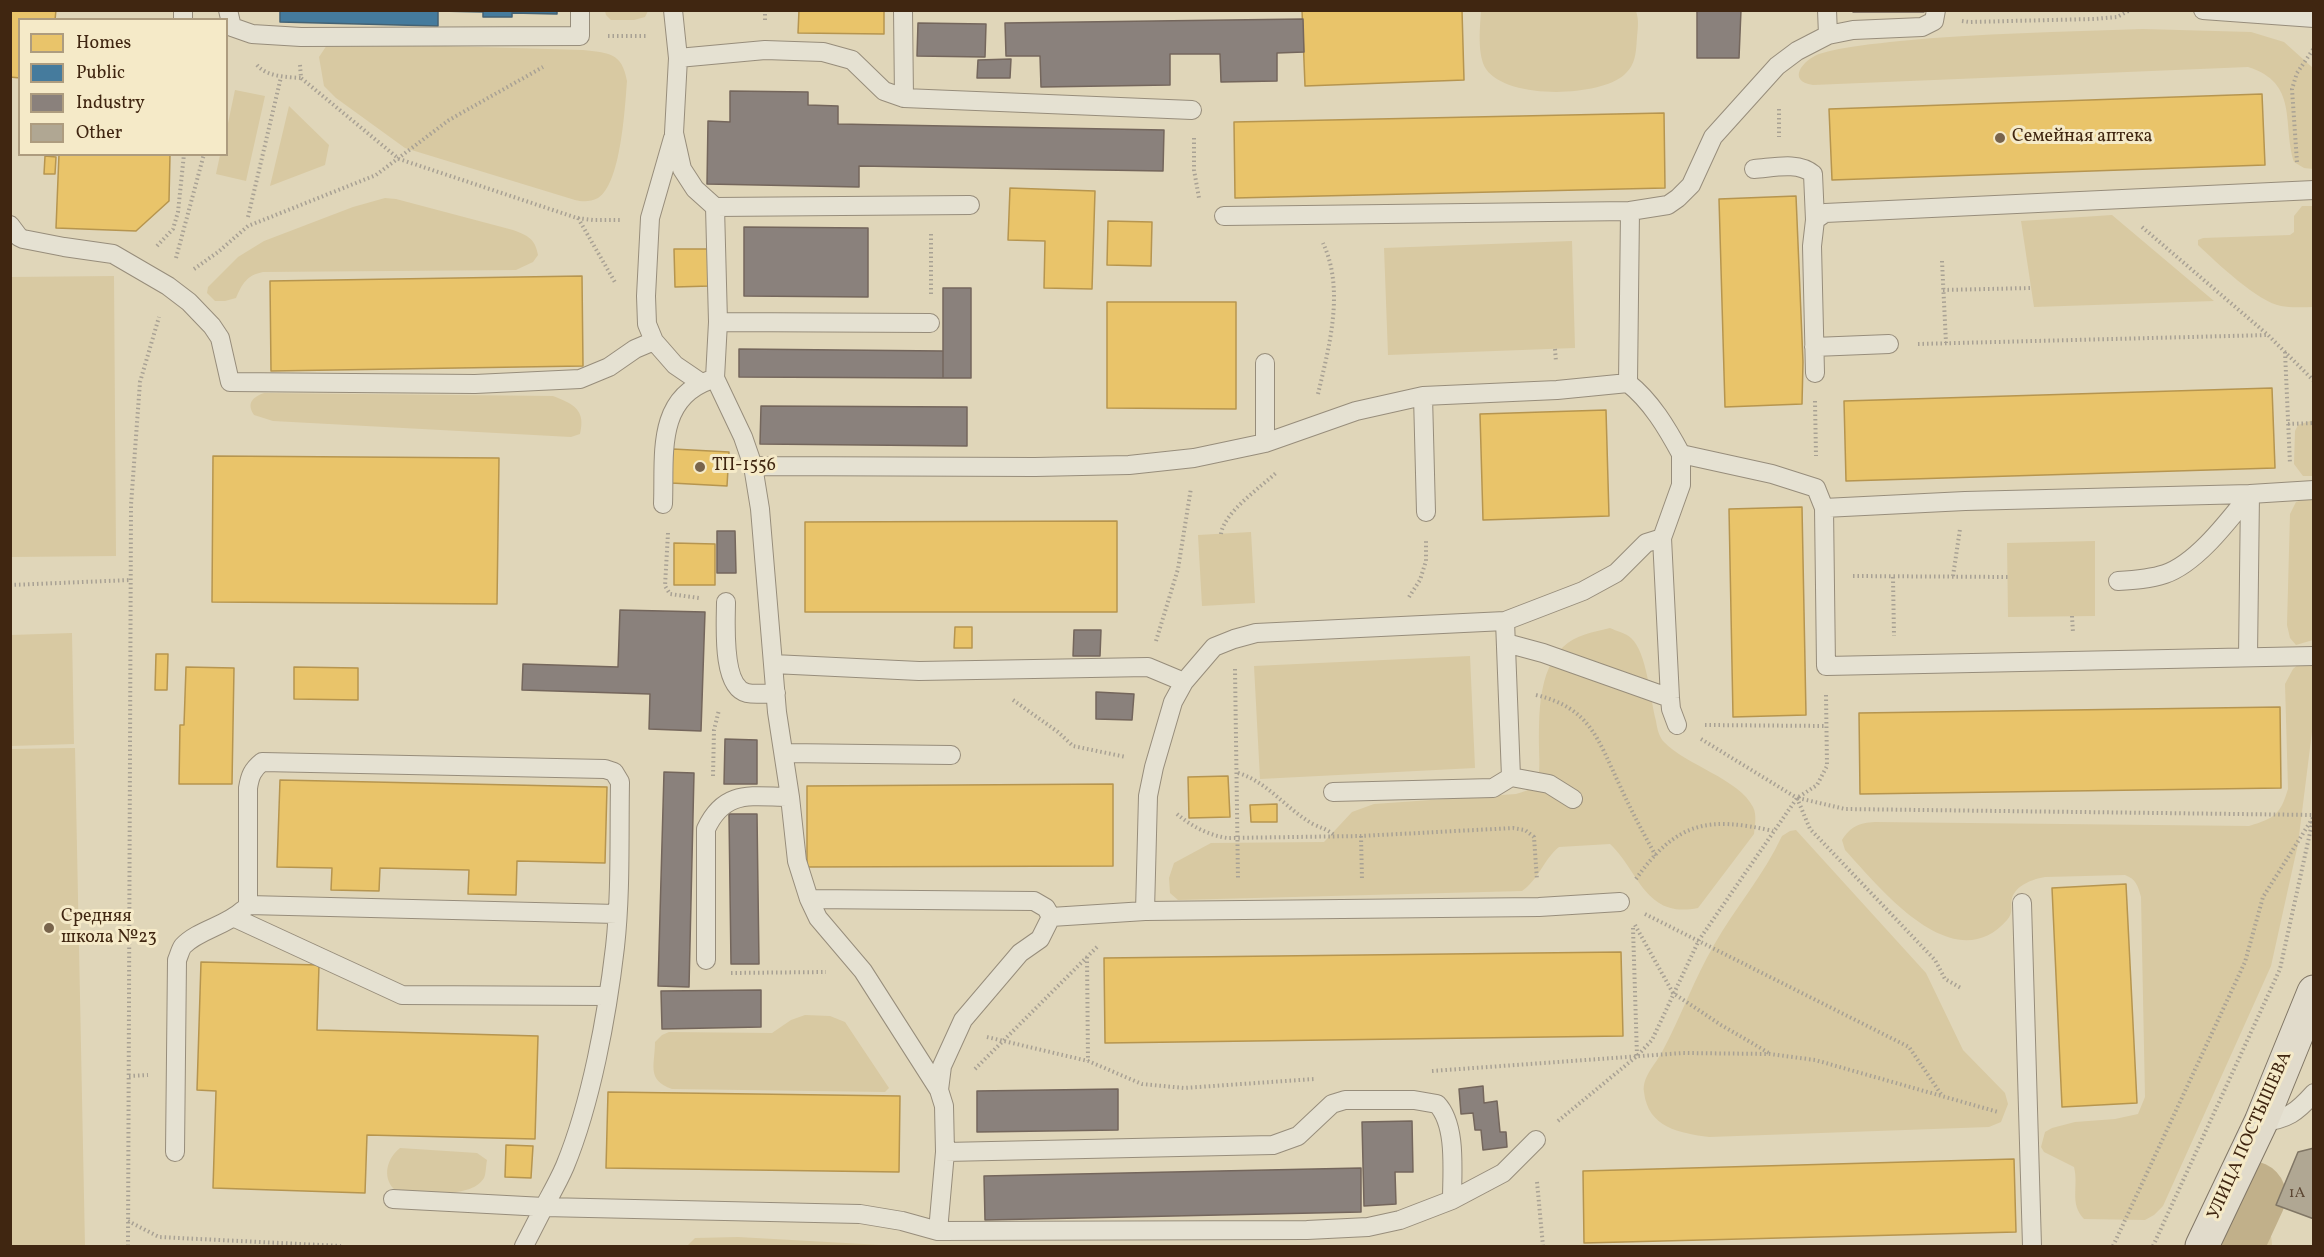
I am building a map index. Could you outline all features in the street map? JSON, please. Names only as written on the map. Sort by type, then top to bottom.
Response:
[{"type":"main road","name":"УЛИЦА ПОСТЫШЕВА","points":[[2202,1246],[2261,1122],[2313,992]]},
{"type":"lane","points":[[228,10],[232,27],[252,34],[301,37],[580,36],[580,10]]},
{"type":"lane","points":[[674,10],[678,58],[674,133],[650,218],[647,324],[654,341],[675,365],[708,380],[743,437],[753,466],[760,509],[776,693],[797,861],[809,899],[818,918],[863,971],[942,1098]]},
{"type":"lane","points":[[903,10],[903,98]]},
{"type":"lane","points":[[1827,10],[1828,35]]},
{"type":"lane","points":[[2203,10],[2313,18]]},
{"type":"lane","points":[[1224,216],[1630,211],[1668,205],[1691,185],[1713,137],[1777,66],[1797,51],[1828,35],[1853,30],[1922,27],[1934,21],[1936,11]]},
{"type":"lane","points":[[678,58],[765,50],[823,52],[852,60],[884,91],[903,98],[1192,110]]},
{"type":"lane","points":[[674,133],[681,169],[695,189],[715,207],[970,205]]},
{"type":"lane","points":[[1754,169],[1799,166],[1813,174],[1815,373]]},
{"type":"lane","points":[[1815,220],[1826,213],[2306,190]]},
{"type":"lane","points":[[708,380],[718,322],[715,207]]},
{"type":"lane","points":[[1628,383],[1630,211]]},
{"type":"lane","points":[[10,225],[23,239],[113,254],[168,286],[189,302],[220,338],[230,382],[475,384],[580,380],[609,367],[635,349],[654,341]]},
{"type":"lane","points":[[718,322],[930,323]]},
{"type":"lane","points":[[1814,347],[1889,345]]},
{"type":"lane","points":[[1264,363],[1265,443]]},
{"type":"lane","points":[[663,504],[668,426],[677,401],[684,393],[708,380]]},
{"type":"lane","points":[[753,466],[1129,465],[1194,458],[1265,443],[1356,411],[1423,396],[1557,390],[1628,383],[1638,391],[1668,430],[1681,454],[1681,485],[1662,538],[1670,698],[1677,725]]},
{"type":"lane","points":[[1423,396],[1426,512]]},
{"type":"lane","points":[[1681,454],[1772,474],[1816,488],[1821,495],[1824,508],[1826,666],[2313,656]]},
{"type":"lane","points":[[1824,508],[1965,501],[2250,494],[2313,490]]},
{"type":"lane","points":[[2118,581],[2139,580],[2167,573],[2182,564],[2206,546],[2250,494]]},
{"type":"lane","points":[[2248,657],[2250,494]]},
{"type":"lane","points":[[1145,911],[1148,796],[1154,767],[1173,702],[1184,682],[1214,647],[1256,633],[1505,621],[1583,591],[1616,573],[1646,543],[1662,538]]},
{"type":"lane","points":[[726,602],[728,659],[733,681],[738,688],[747,693],[776,693]]},
{"type":"lane","points":[[1505,621],[1511,777]]},
{"type":"lane","points":[[1506,643],[1543,653],[1670,698]]},
{"type":"lane","points":[[773,664],[919,671],[1148,667],[1184,682]]},
{"type":"lane","points":[[784,753],[951,755]]},
{"type":"lane","points":[[175,1152],[177,960],[183,947],[193,939],[235,918],[248,904],[248,788],[250,775],[262,762],[605,769],[614,772],[620,782],[617,914],[608,996],[582,1115],[565,1167],[524,1246]]},
{"type":"lane","points":[[1333,792],[1493,788],[1511,777],[1549,784],[1573,799]]},
{"type":"lane","points":[[706,960],[706,829],[711,818],[722,805],[739,796],[790,797]]},
{"type":"lane","points":[[809,899],[1034,901],[1046,908],[1051,917]]},
{"type":"lane","points":[[1051,917],[1145,911],[1539,907],[1620,902]]},
{"type":"lane","points":[[2022,903],[2032,1246]]},
{"type":"lane","points":[[248,904],[617,914]]},
{"type":"lane","points":[[938,1231],[945,1152],[942,1066],[958,1028],[1020,953],[1040,939],[1051,917]]},
{"type":"lane","points":[[235,918],[402,995],[608,996]]},
{"type":"lane","points":[[2261,1122],[2286,1118],[2301,1107],[2313,1093]]},
{"type":"lane","points":[[945,1152],[1273,1145],[1298,1136],[1332,1104],[1345,1100],[1414,1100],[1437,1104],[1446,1118],[1452,1156],[1452,1200]]},
{"type":"lane","points":[[393,1199],[544,1207],[860,1214],[902,1221],[938,1231],[1307,1230],[1368,1227],[1400,1220],[1452,1200],[1503,1173],[1536,1140]]},
{"type":"path","points":[[1936,11],[1969,22],[2094,19],[2117,17],[2130,10]]},
{"type":"path","points":[[168,286],[218,252],[248,226],[376,175],[449,120],[540,69],[572,46],[580,36]]},
{"type":"path","points":[[606,36],[675,36]]},
{"type":"path","points":[[301,37],[301,78],[399,159],[578,218],[593,220],[650,218]]},
{"type":"path","points":[[2306,190],[2292,89],[2297,73],[2313,48]]},
{"type":"path","points":[[1777,66],[1780,168]]},
{"type":"path","points":[[248,216],[281,77]]},
{"type":"path","points":[[1192,110],[1196,120],[1193,144],[1194,170],[1200,199],[1209,209],[1224,216]]},
{"type":"path","points":[[113,254],[143,252],[156,248],[173,229],[178,212],[184,156]]},
{"type":"path","points":[[128,1246],[131,505],[134,434],[140,381],[203,156]]},
{"type":"path","points":[[2110,200],[2268,335],[2313,381]]},
{"type":"path","points":[[930,323],[931,205]]},
{"type":"path","points":[[1305,214],[1324,246],[1332,273],[1333,312],[1329,347],[1320,386]]},
{"type":"path","points":[[578,218],[633,314],[647,324]]},
{"type":"path","points":[[1942,261],[1946,343],[2268,335]]},
{"type":"path","points":[[1943,290],[2031,288]]},
{"type":"path","points":[[2285,352],[2291,492]]},
{"type":"path","points":[[1815,401],[1816,488]]},
{"type":"path","points":[[2288,424],[2313,423]]},
{"type":"path","points":[[1221,534],[1222,526],[1229,516],[1307,444],[1310,426]]},
{"type":"path","points":[[1148,667],[1178,568],[1194,458]]},
{"type":"path","points":[[1953,576],[1965,501]]},
{"type":"path","points":[[1408,625],[1407,608],[1410,595],[1420,580],[1426,561],[1426,512]]},
{"type":"path","points":[[668,528],[665,586],[670,594],[726,602]]},
{"type":"path","points":[[1852,576],[2008,577]]},
{"type":"path","points":[[1893,577],[1894,633]]},
{"type":"path","points":[[10,585],[131,580]]},
{"type":"path","points":[[1234,639],[1239,911]]},
{"type":"path","points":[[1536,1140],[1637,1056],[1652,1040],[1699,940],[1797,798],[1817,784],[1827,766],[1826,666]]},
{"type":"path","points":[[995,670],[997,682],[1008,696],[1058,732],[1073,746],[1136,759],[1154,767],[1160,776],[1170,808],[1187,822],[1213,836],[1227,838],[1361,836],[1513,828],[1525,830],[1534,837],[1536,852]]},
{"type":"path","points":[[722,805],[714,788],[712,767],[714,730],[720,705],[733,681]]},
{"type":"path","points":[[1507,688],[1557,700],[1586,721],[1600,741],[1635,817],[1656,856]]},
{"type":"path","points":[[1677,725],[1826,726]]},
{"type":"path","points":[[1677,725],[1797,798],[1845,809],[2313,816]]},
{"type":"path","points":[[1238,773],[1253,777],[1313,824],[1326,829],[1335,836]]},
{"type":"path","points":[[1797,798],[1810,829],[1935,960],[1945,979],[1961,988]]},
{"type":"path","points":[[2114,1246],[2245,962],[2263,897],[2313,816]]},
{"type":"path","points":[[2153,1246],[2280,969],[2313,816]]},
{"type":"path","points":[[1773,831],[1720,823],[1701,826],[1679,836],[1646,865],[1620,902],[1909,1047],[1942,1096]]},
{"type":"path","points":[[1361,836],[1363,910]]},
{"type":"path","points":[[942,1098],[1004,1042],[1105,938],[1145,911]]},
{"type":"path","points":[[1637,1056],[1633,922],[1673,993],[1770,1054]]},
{"type":"path","points":[[1086,956],[1088,1061]]},
{"type":"path","points":[[706,960],[709,965],[730,973],[863,971]]},
{"type":"path","points":[[958,1028],[1004,1042],[1088,1061],[1142,1084],[1184,1088],[1315,1079]]},
{"type":"path","points":[[1422,1071],[1694,1053],[1770,1054],[1815,1060],[2028,1122]]},
{"type":"path","points":[[1536,1173],[1543,1246]]},
{"type":"path","points":[[128,1221],[159,1237],[341,1246]]},
{"type":"shaded area","points":[[605,10],[648,11],[645,17],[634,20],[611,20]]},
{"type":"shaded area","points":[[1481,11],[1636,11],[1638,27],[1635,58],[1624,75],[1595,88],[1554,92],[1513,86],[1497,79],[1483,63],[1480,41]]},
{"type":"shaded area","points":[[2143,29],[2251,32],[2284,42],[2313,68],[2313,169],[2304,168],[2294,162],[2286,106],[2275,83],[2264,74],[2248,67],[1813,85],[1805,83],[1799,75],[1803,65],[1819,54],[1860,46],[1961,36]]},
{"type":"shaded area","points":[[338,43],[583,50],[607,53],[622,64],[627,81],[617,162],[606,190],[598,198],[578,201],[405,148],[336,98],[324,86],[319,57],[327,45]]},
{"type":"shaded area","points":[[235,90],[265,96],[246,181],[216,174],[220,156],[228,156],[228,123]]},
{"type":"shaded area","points":[[289,106],[329,145],[325,165],[270,186]]},
{"type":"shaded area","points":[[385,198],[513,230],[530,238],[538,255],[533,262],[516,270],[263,272],[253,275],[246,281],[236,298],[215,301],[207,293],[208,287],[238,257],[264,241],[353,207]]},
{"type":"shaded area","points":[[2302,206],[2313,206],[2313,307],[2281,306],[2272,303],[2238,280],[2198,245],[2198,240],[2203,238],[2290,235],[2294,232],[2294,216]]},
{"type":"shaded area","points":[[2112,215],[2214,301],[2034,307],[2021,221]]},
{"type":"shaded area","points":[[1572,241],[1575,348],[1388,355],[1384,248]]},
{"type":"shaded area","points":[[114,276],[116,556],[11,557],[11,277]]},
{"type":"shaded area","points":[[264,393],[553,396],[577,409],[581,426],[580,434],[571,437],[273,421],[254,415],[252,411],[252,401]]},
{"type":"shaded area","points":[[2314,420],[2313,476],[2303,476],[2294,464],[2295,431],[2298,425]]},
{"type":"shaded area","points":[[2313,499],[2313,640],[2296,645],[2290,638],[2287,625],[2290,514],[2296,502]]},
{"type":"shaded area","points":[[1251,532],[1255,603],[1202,606],[1198,535]]},
{"type":"shaded area","points":[[2095,541],[2095,616],[2008,617],[2007,543]]},
{"type":"shaded area","points":[[1610,628],[1631,638],[1641,654],[1662,740],[1685,758],[1736,788],[1746,797],[1754,810],[1754,834],[1698,908],[1680,910],[1655,900],[1610,844],[1559,847],[1549,857],[1533,881],[1522,891],[1178,900],[1170,893],[1169,878],[1174,863],[1211,843],[1324,842],[1352,812],[1374,804],[1516,794],[1532,788],[1539,776],[1540,707],[1544,681],[1549,669],[1555,657],[1568,643],[1585,634]]},
{"type":"shaded area","points":[[72,633],[74,744],[11,746],[11,635]]},
{"type":"shaded area","points":[[1470,656],[1475,768],[1260,779],[1254,666]]},
{"type":"shaded area","points":[[2301,662],[2313,662],[2313,724],[2298,844],[2271,966],[2163,1206],[2145,1220],[2084,1219],[2077,1207],[2074,1167],[2044,1152],[2041,1147],[2045,1132],[2052,1128],[2075,1122],[2115,1119],[2138,1114],[2145,1097],[2141,897],[2136,883],[2125,875],[2035,879],[2021,886],[2014,893],[2007,920],[1986,936],[1964,940],[1942,935],[1919,922],[1898,905],[1845,850],[1842,840],[1856,826],[1875,822],[2249,826],[2271,818],[2282,805],[2288,789],[2285,684],[2293,669]]},
{"type":"shaded area","name":"Средняя школа №23","points":[[75,748],[85,1246],[11,1246],[11,749]]},
{"type":"shaded area","points":[[1796,830],[1926,973],[1963,1050],[2005,1093],[2008,1104],[2001,1122],[1989,1127],[1709,1137],[1667,1126],[1652,1114],[1644,1092],[1645,1081],[1669,1039],[1707,958],[1722,931],[1767,864],[1782,836]]},
{"type":"shaded area","points":[[805,1015],[830,1016],[845,1022],[889,1088],[885,1092],[672,1089],[658,1081],[655,1076],[655,1042],[669,1032],[772,1033],[791,1020]]},
{"type":"shaded area","points":[[400,1148],[477,1153],[487,1160],[485,1176],[477,1185],[455,1192],[394,1189],[387,1173],[389,1162]]},
{"type":"shaded area","points":[[2247,1217],[2258,1220],[2266,1226],[2271,1234],[2272,1246],[2224,1246],[2239,1222]]},
{"type":"shaded area","points":[[738,1237],[899,1246],[687,1246],[695,1238]]},
{"type":"building: Homes","points":[[10,10],[56,10],[55,18],[18,18],[18,78],[10,77]]},
{"type":"building: Homes","points":[[799,10],[884,10],[884,34],[798,33]]},
{"type":"building: Homes","points":[[1302,10],[1462,10],[1464,80],[1305,86]]},
{"type":"building: Homes","points":[[2262,94],[2265,165],[1832,180],[1829,109]]},
{"type":"building: Homes","points":[[1664,113],[1665,188],[1235,198],[1234,122]]},
{"type":"building: Homes","points":[[45,156],[56,157],[55,174],[44,174]]},
{"type":"building: Homes","points":[[59,156],[170,156],[169,201],[136,231],[56,228]]},
{"type":"building: Homes","points":[[1010,188],[1095,191],[1092,289],[1044,288],[1045,241],[1008,240]]},
{"type":"building: Homes","points":[[1796,196],[1803,362],[1802,404],[1725,407],[1719,199]]},
{"type":"building: Homes","points":[[1108,221],[1152,222],[1151,266],[1107,265]]},
{"type":"building: Homes","points":[[674,249],[709,249],[710,286],[675,287]]},
{"type":"building: Homes","points":[[582,276],[583,366],[271,371],[270,281]]},
{"type":"building: Homes","points":[[1107,302],[1236,302],[1236,409],[1107,408]]},
{"type":"building: Homes","points":[[2272,388],[2275,468],[1846,481],[1844,401]]},
{"type":"building: Homes","points":[[1606,410],[1609,516],[1483,520],[1480,414]]},
{"type":"building: Homes","name":"ТП-1556","points":[[673,449],[729,452],[727,486],[671,483]]},
{"type":"building: Homes","points":[[213,456],[499,458],[497,604],[212,602]]},
{"type":"building: Homes","points":[[1802,507],[1806,715],[1733,717],[1729,509]]},
{"type":"building: Homes","points":[[1117,521],[1117,612],[805,612],[805,522]]},
{"type":"building: Homes","points":[[674,543],[715,544],[715,585],[674,585]]},
{"type":"building: Homes","points":[[955,627],[972,627],[972,648],[954,648]]},
{"type":"building: Homes","points":[[156,654],[168,654],[167,690],[155,690]]},
{"type":"building: Homes","points":[[186,667],[234,668],[232,784],[179,784],[180,725],[184,725]]},
{"type":"building: Homes","points":[[294,667],[358,668],[358,700],[294,699]]},
{"type":"building: Homes","points":[[2280,707],[2281,788],[1860,794],[1859,713]]},
{"type":"building: Homes","points":[[1228,776],[1230,817],[1189,818],[1188,777]]},
{"type":"building: Homes","points":[[280,780],[607,787],[605,863],[517,861],[516,895],[468,894],[469,870],[380,868],[379,891],[331,890],[332,868],[277,867]]},
{"type":"building: Homes","points":[[1113,784],[1113,866],[807,867],[807,786]]},
{"type":"building: Homes","points":[[1277,804],[1277,822],[1251,822],[1250,805]]},
{"type":"building: Homes","points":[[2126,884],[2137,1103],[2062,1107],[2052,888]]},
{"type":"building: Homes","points":[[1621,952],[1623,1036],[1105,1043],[1104,958]]},
{"type":"building: Homes","points":[[201,962],[319,965],[317,1030],[538,1036],[535,1139],[367,1135],[365,1193],[213,1188],[216,1091],[197,1090]]},
{"type":"building: Homes","points":[[608,1092],[900,1096],[899,1172],[606,1168]]},
{"type":"building: Homes","points":[[506,1145],[533,1146],[531,1178],[505,1177]]},
{"type":"building: Homes","points":[[2014,1159],[2016,1232],[1584,1243],[1583,1171]]},
{"type":"building: Public","points":[[280,10],[557,10],[557,14],[512,13],[512,17],[483,17],[483,12],[438,11],[438,26],[280,22]]},
{"type":"building: Industry","points":[[1697,10],[1741,10],[1739,58],[1697,58]]},
{"type":"building: Industry","points":[[1853,10],[1924,10],[1924,12],[1853,12]]},
{"type":"building: Industry","points":[[1303,19],[1304,52],[1277,53],[1277,81],[1221,82],[1220,54],[1170,54],[1170,85],[1041,87],[1040,56],[1006,56],[1005,23]]},
{"type":"building: Industry","points":[[918,23],[986,24],[985,57],[917,56]]},
{"type":"building: Industry","points":[[1011,59],[1010,78],[977,78],[978,60]]},
{"type":"building: Industry","points":[[730,91],[808,92],[808,105],[838,106],[838,124],[1164,130],[1163,171],[859,166],[859,187],[707,184],[708,121],[730,122]]},
{"type":"building: Industry","points":[[744,227],[868,228],[868,297],[744,296]]},
{"type":"building: Industry","points":[[943,288],[971,288],[971,378],[943,378]]},
{"type":"building: Industry","points":[[739,349],[943,351],[943,378],[739,377]]},
{"type":"building: Industry","points":[[761,406],[967,407],[967,446],[760,444]]},
{"type":"building: Industry","points":[[717,531],[735,531],[736,573],[717,573]]},
{"type":"building: Industry","points":[[620,610],[705,612],[701,731],[649,729],[650,694],[522,690],[523,664],[618,667]]},
{"type":"building: Industry","points":[[1074,630],[1101,630],[1100,656],[1073,656]]},
{"type":"building: Industry","points":[[1096,692],[1134,694],[1132,720],[1096,719]]},
{"type":"building: Industry","points":[[725,739],[757,740],[757,784],[724,784]]},
{"type":"building: Industry","points":[[664,772],[694,773],[689,987],[658,986]]},
{"type":"building: Industry","points":[[729,814],[757,814],[759,964],[731,964]]},
{"type":"building: Industry","points":[[761,990],[761,1027],[662,1029],[661,991]]},
{"type":"building: Industry","points":[[1483,1086],[1484,1103],[1497,1101],[1500,1132],[1506,1132],[1507,1147],[1483,1150],[1481,1130],[1475,1130],[1473,1113],[1461,1114],[1459,1089]]},
{"type":"building: Industry","points":[[1118,1089],[1118,1130],[977,1132],[977,1091]]},
{"type":"building: Industry","points":[[1412,1121],[1413,1172],[1395,1172],[1396,1204],[1364,1206],[1362,1122]]},
{"type":"building: Industry","points":[[1361,1168],[1361,1212],[985,1220],[984,1176]]},
{"type":"building: Other","points":[[2314,1148],[2314,1219],[2276,1205],[2298,1152]]},
{"type":"waterway","points":[[2228,1246],[2251,1196]]},
{"type":"place","name":"Семейная аптека","points":[[2000,138]]},
{"type":"place","name":"ТП-1556","points":[[700,467]]},
{"type":"place","name":"Средняя школа №23","points":[[49,928]]}]
